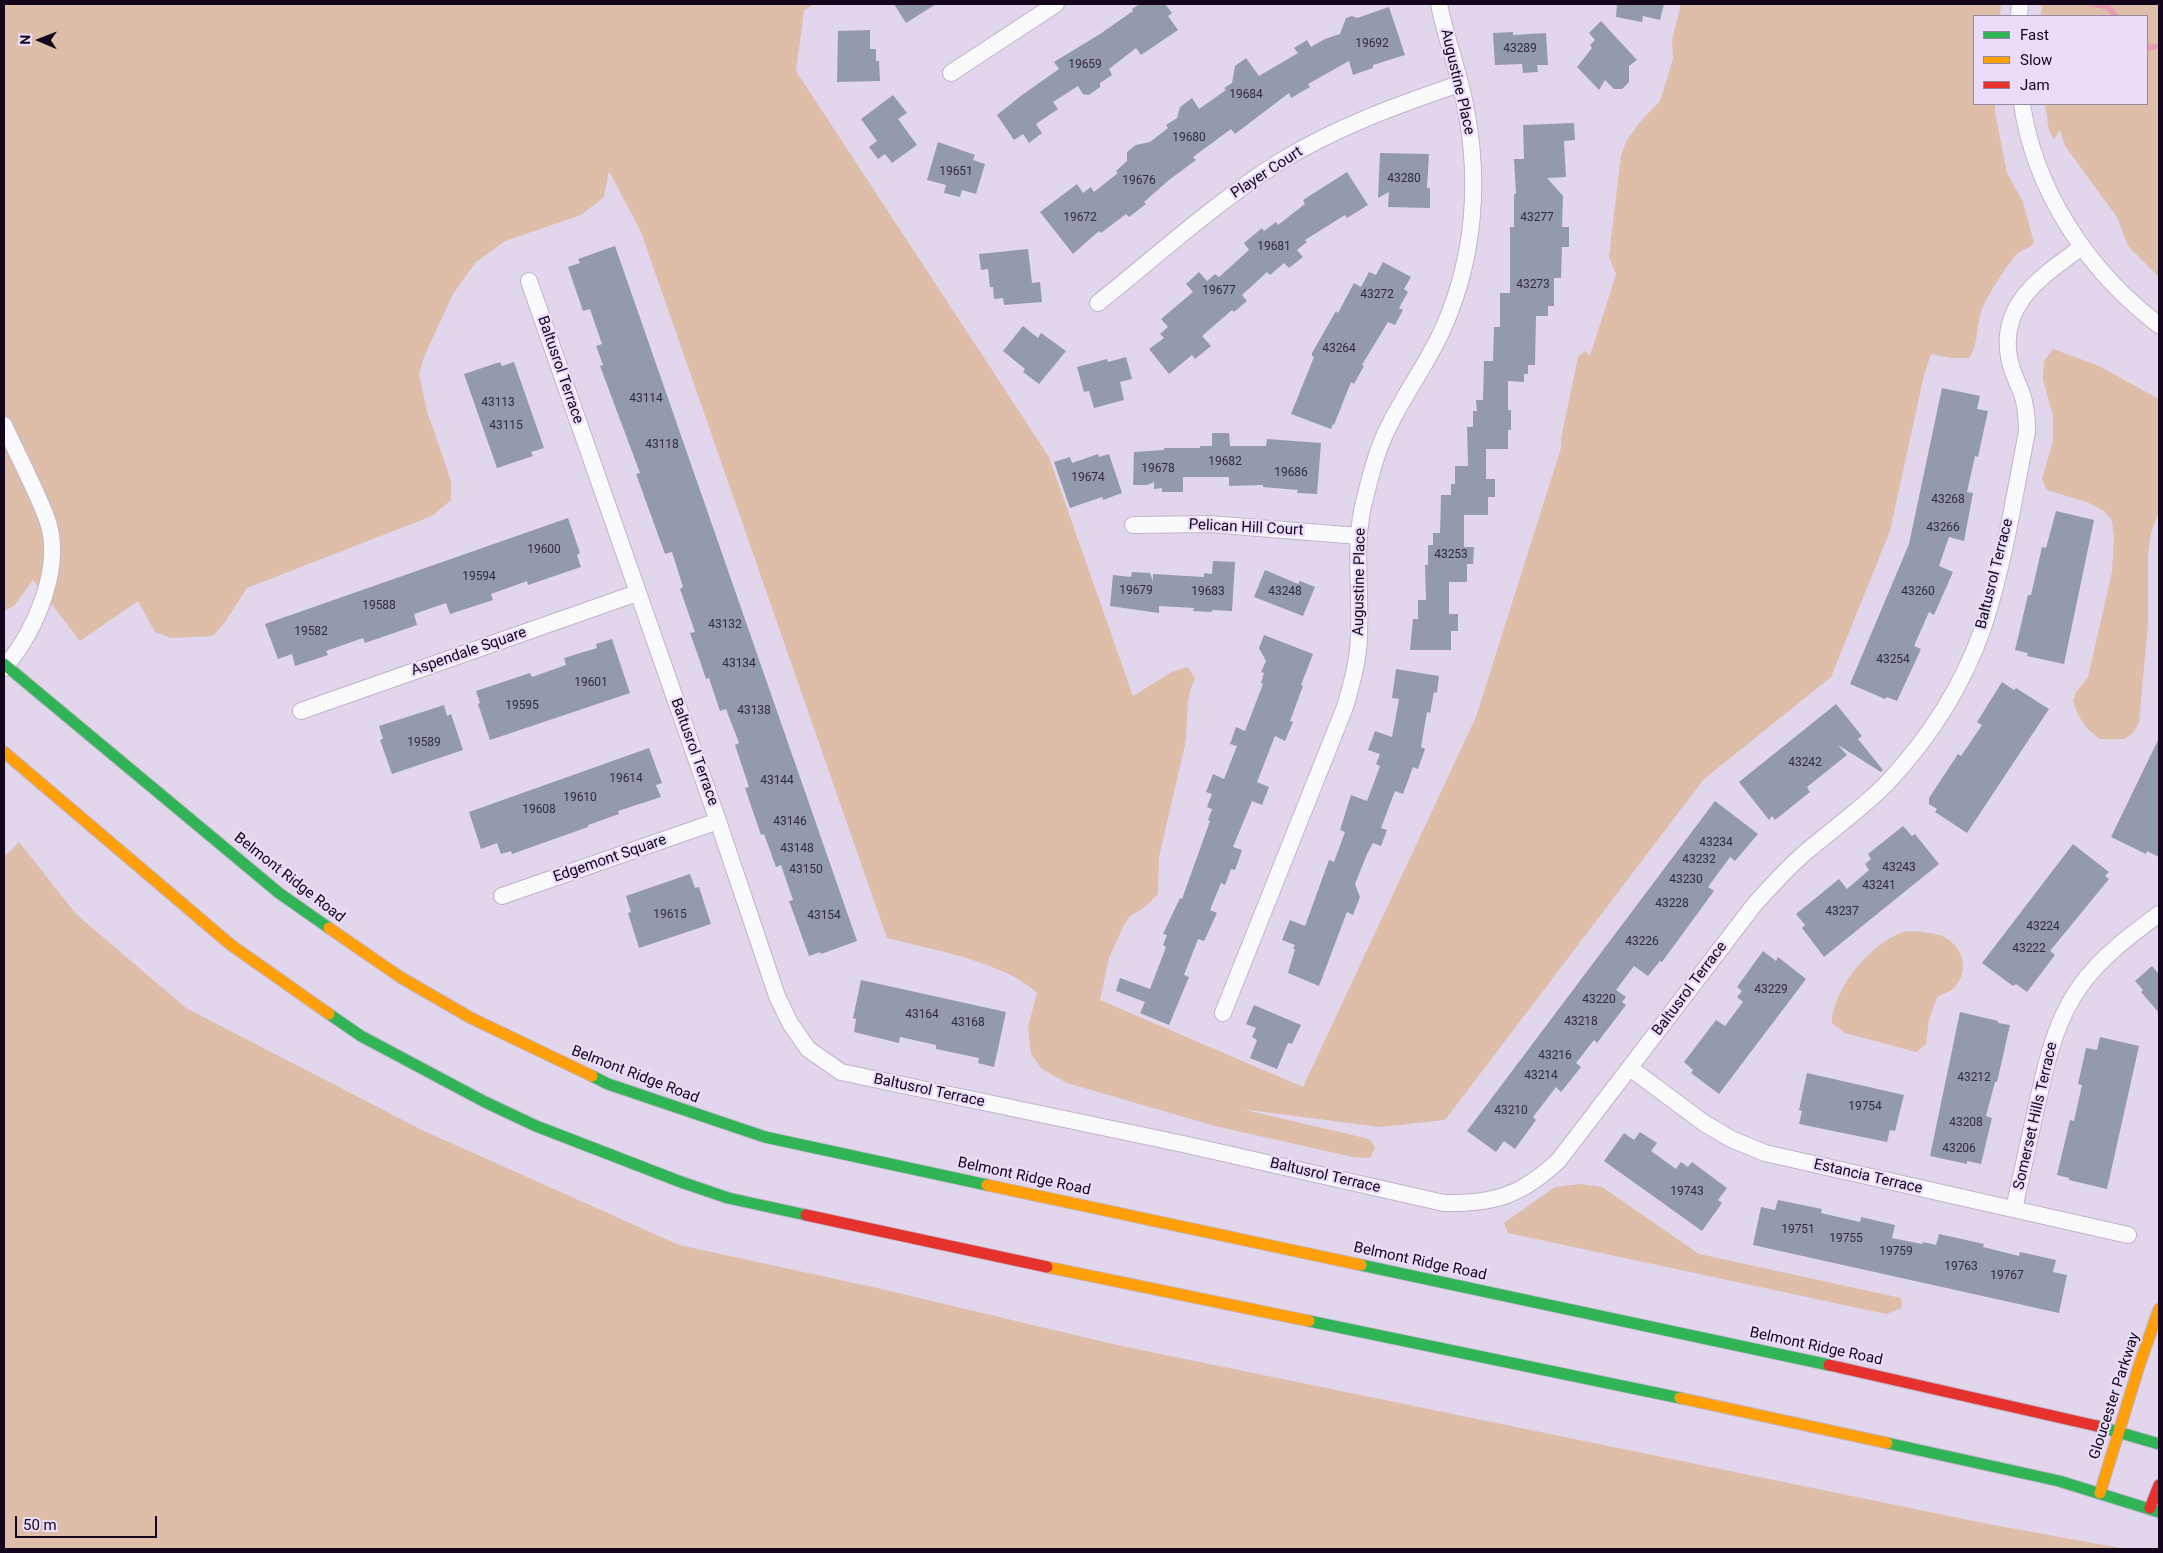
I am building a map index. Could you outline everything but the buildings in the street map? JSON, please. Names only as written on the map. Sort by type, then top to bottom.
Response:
[{"type":"main road","name":"Belmont Ridge Road","points":[[4,666],[279,893],[348,943],[400,977],[471,1018],[608,1084],[766,1137],[1890,1378],[2076,1420],[2159,1444]]},
{"type":"main road","points":[[4,752],[231,945],[362,1036],[485,1102],[536,1126],[662,1175],[738,1200],[1038,1265],[1697,1402],[2040,1477],[2100,1492],[2154,1510],[2159,1485]]},
{"type":"main road","name":"Gloucester Parkway","points":[[2100,1492],[2139,1366],[2159,1309]]},
{"type":"street","points":[[951,73],[1056,4]]},
{"type":"street","name":"Augustine Place","points":[[1224,1013],[1345,707],[1354,673],[1359,636],[1359,536],[1364,501],[1372,467],[1388,427],[1428,361],[1445,325],[1462,276],[1472,228],[1472,146],[1466,108],[1440,4]]},
{"type":"street","name":"Player Court","points":[[1098,303],[1236,192],[1281,161],[1325,136],[1369,116],[1459,84]]},
{"type":"street","points":[[2022,105],[2031,144],[2046,184],[2062,216],[2082,247],[2111,283],[2138,309],[2159,325]]},
{"type":"street","name":"Baltusrol Terrace","points":[[529,281],[777,996],[790,1023],[808,1049],[841,1072],[1183,1144],[1444,1203],[1472,1204],[1513,1193],[1542,1176],[1559,1160],[1760,898],[1807,851],[1860,809],[1912,754],[1943,710],[1960,679],[1982,629],[1995,585],[2027,432],[2027,412],[2012,369],[2008,349],[2009,330],[2015,310],[2026,291],[2041,276],[2082,247]]},
{"type":"street","points":[[4,425],[47,520],[52,547],[50,569],[43,600],[21,646],[4,666]]},
{"type":"street","name":"Pelican Hill Court","points":[[1133,525],[1209,524],[1359,536]]},
{"type":"street","name":"Aspendale Square","points":[[301,711],[637,593]]},
{"type":"street","name":"Edgemont Square","points":[[502,896],[718,822]]},
{"type":"street","name":"Somerset Hills Terrace","points":[[2014,1209],[2049,1050],[2063,1014],[2081,986],[2100,962],[2125,939],[2159,914]]},
{"type":"street","name":"Estancia Terrace","points":[[1630,1068],[1704,1123],[1732,1139],[1765,1153],[2128,1235]]},
{"type":"shaded area","points":[[4,4],[815,4],[804,10],[796,71],[1049,457],[1133,696],[1172,672],[1188,667],[1195,679],[1189,695],[1185,745],[1159,857],[1158,894],[1145,907],[1130,916],[1123,927],[1109,958],[1100,1000],[1303,1087],[1476,717],[1561,448],[1561,439],[1578,357],[1585,351],[1590,356],[1616,274],[1609,257],[1621,155],[1627,140],[1640,122],[1660,101],[1673,59],[1672,40],[1681,4],[2001,4],[2000,15],[1973,15],[1973,105],[1995,105],[2007,173],[2023,202],[2034,243],[2014,257],[1988,297],[1982,309],[1976,341],[1969,358],[1951,358],[1931,354],[1924,375],[1890,531],[1831,677],[1704,779],[1445,1120],[1380,1127],[1241,1109],[1369,1139],[1375,1147],[1370,1158],[1353,1157],[1215,1126],[1067,1083],[1042,1069],[1031,1054],[1028,1027],[1037,993],[1023,982],[987,965],[945,952],[887,938],[641,232],[609,171],[604,197],[581,215],[505,241],[476,262],[453,294],[424,357],[419,374],[427,411],[451,481],[451,500],[432,516],[247,588],[225,622],[213,636],[171,638],[155,632],[138,601],[80,641],[33,580],[14,606],[4,611]]},
{"type":"shaded area","points":[[2042,4],[2159,4],[2159,277],[2128,246],[2117,217],[2065,146],[2060,130],[2054,139],[2049,131],[2045,105],[2148,105],[2148,15],[2041,15]]},
{"type":"shaded area","points":[[2053,349],[2099,366],[2159,399],[2159,511],[2151,533],[2148,555],[2148,624],[2139,722],[2133,733],[2125,739],[2099,739],[2087,728],[2078,715],[2073,701],[2076,692],[2088,677],[2112,572],[2114,537],[2112,520],[2104,511],[2089,503],[2047,490],[2042,479],[2053,441],[2053,416],[2043,380],[2044,361]]},
{"type":"shaded area","points":[[19,842],[76,914],[186,1008],[422,1130],[679,1245],[877,1288],[1117,1345],[1983,1523],[2126,1549],[4,1549],[4,857]]},
{"type":"shaded area","points":[[1908,931],[1930,933],[1945,937],[1958,950],[1963,963],[1963,970],[1958,982],[1952,989],[1937,997],[1929,1020],[1926,1044],[1916,1052],[1845,1033],[1832,1023],[1839,995],[1857,967],[1882,944]]},
{"type":"shaded area","points":[[1580,1184],[1602,1187],[1699,1254],[1901,1298],[1902,1308],[1886,1314],[1508,1233],[1504,1223],[1555,1187]]},
{"type":"waterway","points":[[2093,4],[2108,7],[2115,15]]},
{"type":"waterway","points":[[2148,48],[2159,46]]},
{"type":"traffic: fast","points":[[4,664],[279,893],[329,928]]},
{"type":"traffic: fast","points":[[329,1014],[361,1036],[485,1102],[536,1126],[681,1182],[728,1198],[806,1215]]},
{"type":"traffic: fast","points":[[592,1076],[608,1084],[765,1137],[987,1185]]},
{"type":"traffic: fast","points":[[1361,1265],[1829,1365]]},
{"type":"traffic: fast","points":[[1309,1321],[1680,1398]]},
{"type":"traffic: fast","points":[[2097,1426],[2159,1444]]},
{"type":"traffic: fast","points":[[1887,1443],[2059,1481],[2159,1512]]},
{"type":"traffic: slow","points":[[4,752],[231,945],[329,1014]]},
{"type":"traffic: slow","points":[[329,928],[400,977],[471,1018],[592,1076]]},
{"type":"traffic: slow","points":[[987,1185],[1361,1265]]},
{"type":"traffic: slow","points":[[1047,1267],[1309,1321]]},
{"type":"traffic: slow","points":[[2100,1493],[2139,1366],[2159,1309]]},
{"type":"traffic: slow","points":[[1680,1398],[1887,1443]]},
{"type":"traffic: jam","points":[[806,1215],[1047,1267]]},
{"type":"traffic: jam","points":[[1829,1365],[2097,1426]]},
{"type":"traffic: jam","points":[[2150,1508],[2159,1485]]}]
